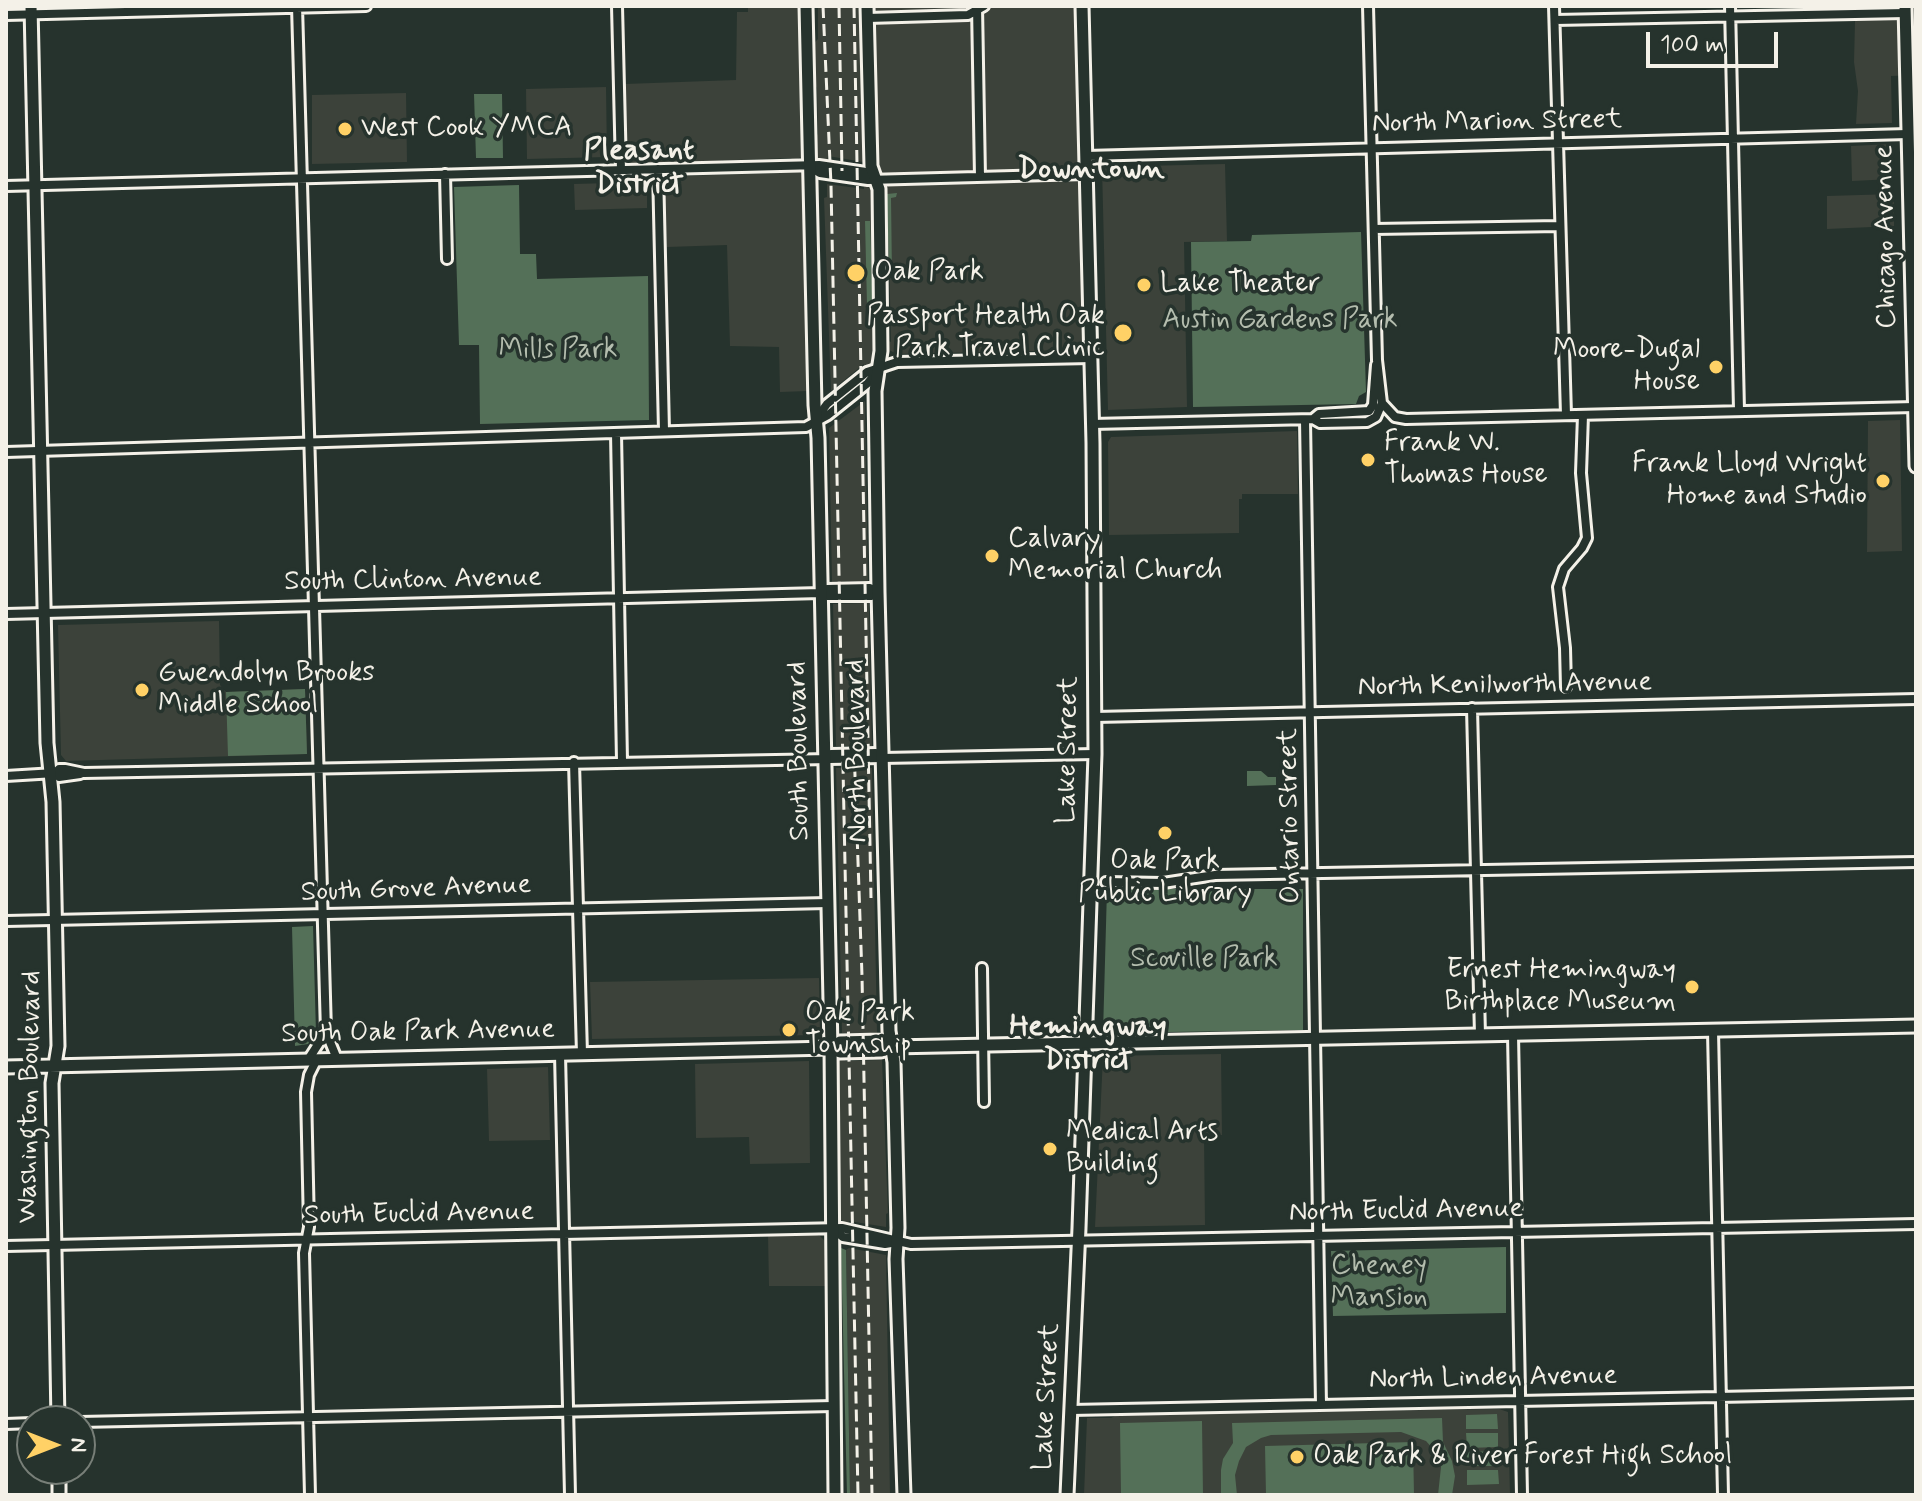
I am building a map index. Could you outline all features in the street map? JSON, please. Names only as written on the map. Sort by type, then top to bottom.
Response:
[{"type":"street","points":[[6,15],[31,10],[366,6]]},
{"type":"street","points":[[617,6],[621,170]]},
{"type":"street","name":"South Boulevard","points":[[806,6],[831,1048],[835,1495]]},
{"type":"street","name":"Lake Street","points":[[1067,1495],[1095,754],[1091,358],[1082,6]]},
{"type":"street","points":[[1092,424],[1309,420],[1319,414],[1372,420],[1379,399],[1368,6]]},
{"type":"street","points":[[1554,6],[1566,415]]},
{"type":"street","points":[[1730,6],[1739,410]]},
{"type":"street","points":[[297,7],[326,1032],[337,1059]]},
{"type":"street","points":[[868,12],[968,15],[979,8]]},
{"type":"street","points":[[979,8],[980,177]]},
{"type":"street","points":[[1555,20],[1905,9]]},
{"type":"street","name":"Chicago Avenue","points":[[1905,9],[1912,89],[1908,134],[1914,234],[1916,466]]},
{"type":"street","name":"Washington Boulevard","points":[[31,10],[44,613],[56,920],[58,1046],[52,1083],[58,1405]]},
{"type":"street","name":"North Boulevard","points":[[868,12],[871,166],[879,189],[881,351],[875,391],[878,592],[889,1031],[894,1062],[904,1495]]},
{"type":"street","name":"North Marion Street","points":[[1086,156],[1908,134]]},
{"type":"street","points":[[6,186],[819,165],[866,172],[875,178],[1086,174]]},
{"type":"street","points":[[658,169],[664,431]]},
{"type":"street","points":[[445,174],[447,259]]},
{"type":"street","points":[[1374,229],[1560,226]]},
{"type":"street","points":[[6,452],[806,427],[828,415],[866,385],[878,369],[897,362],[1091,358]]},
{"type":"street","points":[[1379,399],[1395,417],[1406,419],[1915,407]]},
{"type":"street","points":[[1566,687],[1558,587],[1564,569],[1587,538],[1581,473],[1583,415]]},
{"type":"street","name":"Ontario Street","points":[[1309,420],[1321,1405]]},
{"type":"street","points":[[616,433],[622,761]]},
{"type":"street","name":"South Clinton Avenue","points":[[6,614],[821,593],[827,589],[870,588],[878,592]]},
{"type":"street","name":"North Kenilworth Avenue","points":[[1095,717],[1916,699]]},
{"type":"street","points":[[1472,708],[1480,1035]]},
{"type":"street","points":[[6,776],[622,761],[824,757],[831,760],[877,760],[883,757],[1095,754]]},
{"type":"street","points":[[574,762],[582,1054]]},
{"type":"street","points":[[1106,882],[1163,883],[1215,875],[1916,862]]},
{"type":"street","name":"South Grove Avenue","points":[[6,921],[828,903]]},
{"type":"street","points":[[982,968],[984,1102]]},
{"type":"street","name":"South Oak Park Avenue","points":[[6,1067],[831,1048],[840,1052],[881,1051],[892,1047],[1916,1026]]},
{"type":"street","points":[[1713,1031],[1723,1495]]},
{"type":"street","points":[[310,1495],[304,1253],[309,1227],[306,1092],[308,1060],[326,1032]]},
{"type":"street","points":[[1513,1035],[1522,1495]]},
{"type":"street","points":[[560,1054],[570,1495]]},
{"type":"street","points":[[306,1092],[308,1060]]},
{"type":"street","name":"North Euclid Avenue","points":[[834,1230],[843,1237],[885,1244],[1916,1224]]},
{"type":"street","name":"South Euclid Avenue","points":[[6,1246],[834,1230]]},
{"type":"street","name":"North Linden Avenue","points":[[1071,1410],[1916,1393]]},
{"type":"street","points":[[96,1422],[834,1406]]},
{"type":"shaded area","points":[[748,6],[801,6],[804,156],[794,160],[630,164],[626,158],[625,84],[736,80],[737,12],[748,12]]},
{"type":"shaded area","points":[[818,6],[861,6],[864,165],[863,162],[828,156],[827,162],[819,160],[815,154],[817,88],[812,77],[812,45],[818,39]]},
{"type":"shaded area","points":[[873,6],[1076,6],[1085,337],[1079,350],[897,354],[887,349],[885,339],[891,342],[887,185],[877,167]]},
{"type":"shaded area","points":[[1848,6],[1916,6],[1916,75],[1891,76],[1892,123],[1856,124],[1855,22]]},
{"type":"shaded area","points":[[606,87],[607,157],[527,159],[526,89]]},
{"type":"shaded area","points":[[406,93],[407,162],[312,164],[312,95]]},
{"type":"shaded area","points":[[1892,144],[1893,179],[1852,181],[1851,146]]},
{"type":"shaded area","points":[[1225,164],[1227,241],[1184,242],[1187,407],[1108,410],[1102,167]]},
{"type":"shaded area","points":[[800,169],[807,178],[807,193],[803,197],[808,391],[780,392],[779,347],[730,346],[727,245],[667,247],[663,181],[664,176],[671,173],[681,176],[780,173]]},
{"type":"shaded area","points":[[647,182],[647,208],[575,210],[574,184]]},
{"type":"shaded area","points":[[827,184],[875,189],[878,353],[875,361],[864,369],[864,364],[831,391],[824,198],[827,197]]},
{"type":"shaded area","points":[[1894,194],[1894,226],[1827,229],[1827,196]]},
{"type":"shaded area","points":[[865,401],[868,581],[832,582],[829,428]]},
{"type":"shaded area","points":[[1900,420],[1902,551],[1867,552],[1868,421]]},
{"type":"shaded area","points":[[1297,431],[1298,494],[1242,494],[1242,499],[1239,499],[1239,533],[1109,535],[1108,442],[1111,437]]},
{"type":"shaded area","points":[[869,603],[872,746],[836,746],[833,604]]},
{"type":"shaded area","name":"Gwendolyn Brooks Middle School","points":[[219,621],[220,685],[226,692],[305,689],[307,754],[66,761],[61,755],[58,625]]},
{"type":"shaded area","points":[[836,768],[872,768],[877,1033],[842,1033]]},
{"type":"shaded area","points":[[819,978],[820,1035],[592,1039],[590,982]]},
{"type":"shaded area","points":[[1221,1054],[1222,1135],[1204,1136],[1205,1225],[1095,1227],[1103,1056]]},
{"type":"shaded area","points":[[845,1056],[845,1061],[882,1060],[886,1227],[849,1221],[848,1225],[840,1219],[836,1063]]},
{"type":"shaded area","points":[[809,1061],[810,1163],[750,1164],[749,1137],[696,1138],[695,1064]]},
{"type":"shaded area","points":[[548,1067],[550,1140],[489,1141],[487,1069]]},
{"type":"shaded area","points":[[813,1234],[827,1243],[825,1286],[769,1286],[768,1235]]},
{"type":"shaded area","points":[[846,1250],[886,1255],[890,1495],[850,1495]]},
{"type":"shaded area","name":"Oak Park & River Forest High School","points":[[1499,1409],[1508,1412],[1510,1495],[1084,1495],[1087,1418],[1111,1418],[1119,1414]]},
{"type":"green space","points":[[474,94],[502,94],[503,158],[476,158]]},
{"type":"green space","name":"Mills Park","points":[[519,185],[520,254],[536,254],[537,279],[648,276],[649,420],[480,424],[479,345],[459,345],[454,187]]},
{"type":"green space","points":[[897,193],[896,197],[891,198],[892,275],[889,274],[887,194]]},
{"type":"green space","points":[[865,221],[870,221],[873,316],[871,305],[867,304]]},
{"type":"green space","name":"Austin Gardens Park","points":[[1361,232],[1366,392],[1359,396],[1356,404],[1193,407],[1191,242],[1251,241],[1252,235]]},
{"type":"green space","points":[[305,689],[307,754],[228,756],[226,692]]},
{"type":"green space","points":[[1247,771],[1261,771],[1268,777],[1276,777],[1276,785],[1247,786]]},
{"type":"green space","name":"Scoville Park","points":[[1107,889],[1303,889],[1303,1030],[1103,1033]]},
{"type":"green space","points":[[313,926],[316,1033],[308,1044],[295,1046],[292,927]]},
{"type":"green space","name":"Cheney Mansion","points":[[1506,1247],[1506,1313],[1333,1316],[1331,1251]]},
{"type":"green space","points":[[841,1248],[846,1250],[850,1495],[847,1495]]},
{"type":"green space","points":[[1497,1414],[1498,1429],[1466,1429],[1466,1415]]},
{"type":"green space","points":[[1442,1418],[1443,1442],[1455,1476],[1452,1495],[1438,1495],[1441,1467],[1434,1450],[1426,1441],[1401,1432],[1271,1435],[1261,1438],[1246,1447],[1239,1461],[1235,1475],[1237,1495],[1221,1495],[1223,1459],[1233,1443],[1232,1423]]},
{"type":"green space","points":[[1202,1421],[1203,1495],[1121,1495],[1120,1423]]},
{"type":"green space","points":[[1466,1433],[1498,1433],[1498,1447],[1467,1448]]},
{"type":"green space","points":[[1413,1442],[1414,1495],[1266,1495],[1265,1446]]},
{"type":"green space","points":[[1498,1451],[1498,1466],[1467,1466],[1467,1452]]},
{"type":"green space","points":[[1467,1470],[1498,1470],[1499,1484],[1467,1485]]},
{"type":"railway","points":[[823,6],[831,185],[858,1495]]},
{"type":"railway","points":[[839,6],[842,171]]},
{"type":"railway","points":[[854,6],[871,898]]},
{"type":"railway","points":[[854,747],[862,976],[872,1495]]},
{"type":"place","name":"West Cook YMCA","points":[[345,129]]},
{"type":"place","name":"Oak Park","points":[[856,273]]},
{"type":"place","name":"Lake Theater","points":[[1144,285]]},
{"type":"place","name":"Passport Health Oak Park Travel Clinic","points":[[1123,333]]},
{"type":"place","name":"Moore-Dugal House","points":[[1716,367]]},
{"type":"place","name":"Frank W. Thomas House","points":[[1368,460]]},
{"type":"place","name":"Frank Lloyd Wright Home and Studio","points":[[1883,481]]},
{"type":"place","name":"Calvary Memorial Church","points":[[992,556]]},
{"type":"place","name":"Gwendolyn Brooks Middle School","points":[[142,690]]},
{"type":"place","name":"Oak Park Public Library","points":[[1165,833]]},
{"type":"place","name":"Ernest Hemingway Birthplace Museum","points":[[1692,987]]},
{"type":"place","name":"Oak Park Township","points":[[789,1030]]},
{"type":"place","name":"Medical Arts Building","points":[[1050,1149]]},
{"type":"place","name":"Oak Park & River Forest High School","points":[[1297,1457]]},
{"type":"district","name":"Pleasant District","points":[[639,169]]},
{"type":"district","name":"Downtown","points":[[1091,171]]},
{"type":"district","name":"Hemingway District","points":[[1088,1045]]}]
